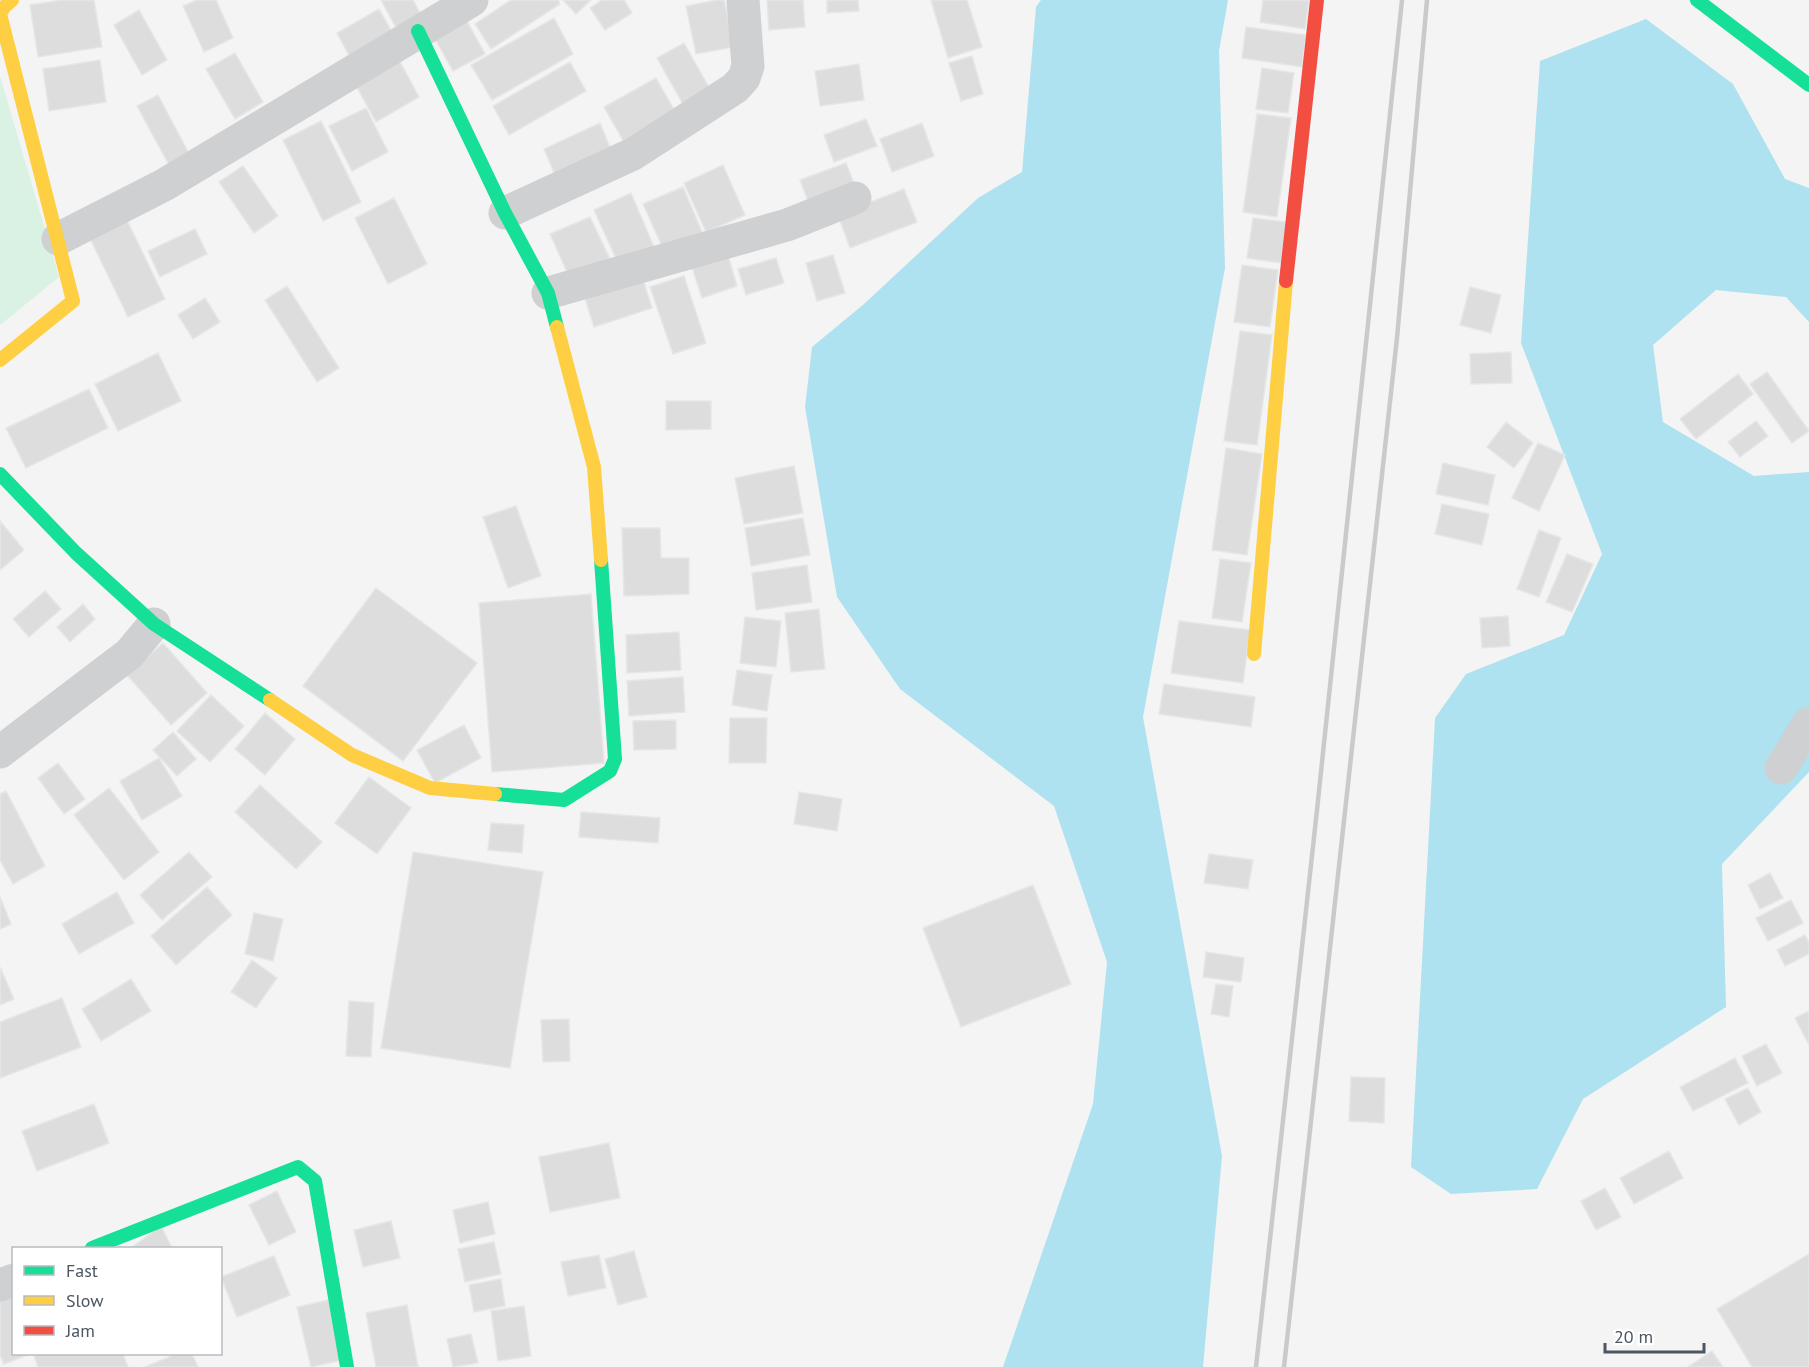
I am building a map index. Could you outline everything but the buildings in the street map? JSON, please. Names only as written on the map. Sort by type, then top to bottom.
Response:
[{"type":"street","points":[[0,360],[73,301],[0,14],[12,0]]},
{"type":"street","points":[[58,239],[164,185],[472,0]]},
{"type":"street","points":[[505,213],[633,154],[735,88],[744,78],[748,66],[743,0]]},
{"type":"street","points":[[1254,654],[1275,388],[1317,0]]},
{"type":"street","points":[[1697,0],[1809,86]]},
{"type":"street","points":[[0,474],[76,553],[154,624],[352,755],[430,788],[564,800],[610,771],[615,759],[594,467],[548,293],[505,213],[418,31]]},
{"type":"street","points":[[548,293],[787,225],[855,198]]},
{"type":"street","points":[[0,752],[129,654],[154,624]]},
{"type":"street","points":[[1781,768],[1809,723]]},
{"type":"street","points":[[95,1247],[298,1167],[315,1181],[347,1367]]},
{"type":"green space","points":[[0,76],[59,277],[0,325]]},
{"type":"water","points":[[1041,0],[1228,0],[1219,51],[1225,268],[1143,717],[1222,1156],[1203,1367],[1003,1367],[1093,1104],[1107,962],[1054,806],[900,689],[837,597],[805,407],[812,347],[864,304],[978,198],[1022,172],[1036,7]]},
{"type":"water","points":[[1646,19],[1733,84],[1785,179],[1809,188],[1809,322],[1786,297],[1716,290],[1653,345],[1663,422],[1754,476],[1809,472],[1809,772],[1722,864],[1726,1007],[1583,1099],[1537,1189],[1451,1194],[1411,1167],[1435,718],[1466,674],[1564,635],[1602,554],[1521,343],[1540,61]]},
{"type":"railway","points":[[1256,1367],[1402,0]]},
{"type":"railway","points":[[1284,1367],[1397,338],[1427,0]]},
{"type":"traffic: fast","points":[[1697,0],[1809,85]]},
{"type":"traffic: fast","points":[[418,31],[505,213],[548,293],[557,327]]},
{"type":"traffic: fast","points":[[0,474],[76,553],[154,624],[270,700]]},
{"type":"traffic: fast","points":[[495,794],[564,800],[610,771],[615,759],[601,560]]},
{"type":"traffic: fast","points":[[95,1247],[298,1167],[315,1181],[347,1367]]},
{"type":"traffic: slow","points":[[0,360],[73,301],[0,14],[12,0]]},
{"type":"traffic: slow","points":[[1254,654],[1286,281]]},
{"type":"traffic: slow","points":[[557,327],[594,467],[601,560]]},
{"type":"traffic: slow","points":[[270,700],[352,755],[430,788],[495,794]]},
{"type":"traffic: jam","points":[[1286,281],[1317,0]]}]
